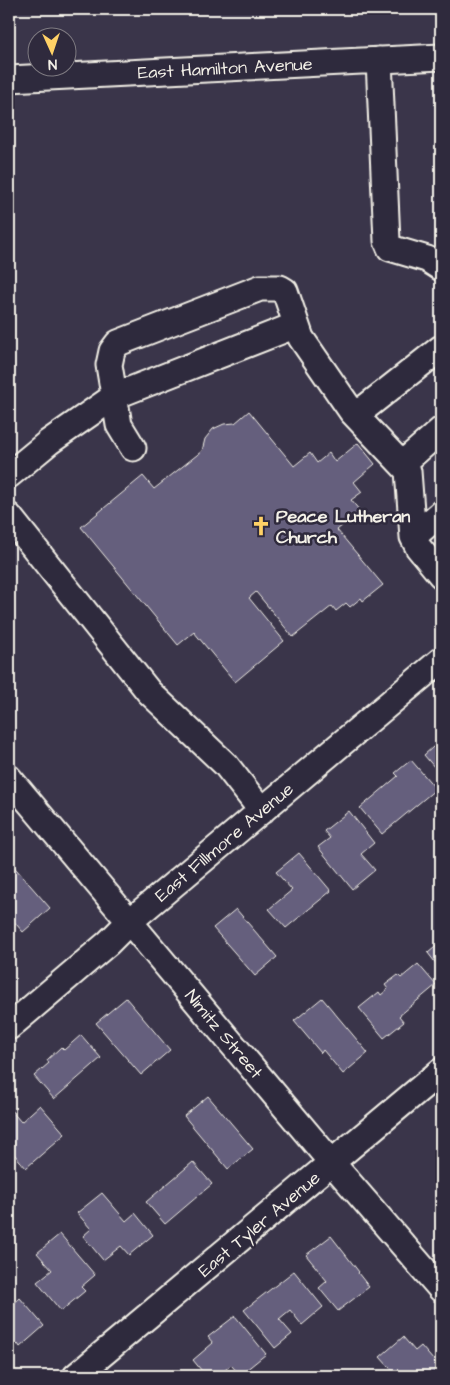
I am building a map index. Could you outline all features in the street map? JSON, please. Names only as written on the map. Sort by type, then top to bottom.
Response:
[{"type":"street","name":"East Hamilton Avenue","points":[[9,79],[441,57]]},
{"type":"street","points":[[379,60],[386,241],[390,248],[427,260],[441,268]]},
{"type":"street","points":[[133,448],[119,426],[109,365],[112,351],[118,343],[260,288],[280,288],[285,291],[301,338],[356,415],[408,470],[413,536],[418,546],[441,575]]},
{"type":"street","points":[[9,475],[49,442],[115,396],[296,326]]},
{"type":"street","points":[[356,415],[441,348]]},
{"type":"street","points":[[402,464],[441,430]]},
{"type":"street","points":[[413,536],[441,513]]},
{"type":"street","points":[[9,516],[149,692],[226,765],[262,810]]},
{"type":"street","name":"East Fillmore Avenue","points":[[9,1027],[130,922],[441,660]]},
{"type":"street","name":"Nimitz Street","points":[[9,778],[332,1163],[441,1289]]},
{"type":"street","name":"East Tyler Avenue","points":[[76,1376],[441,1071]]},
{"type":"building","points":[[249,411],[294,466],[310,453],[317,463],[329,453],[335,462],[358,443],[375,464],[354,482],[362,492],[351,500],[360,511],[337,530],[383,585],[363,601],[361,598],[350,607],[346,603],[336,611],[332,606],[293,637],[256,592],[249,598],[284,641],[235,682],[194,632],[178,645],[81,527],[143,476],[154,489],[202,451],[205,439],[213,429],[224,424],[235,423]]},
{"type":"building","points":[[441,740],[441,775],[424,755]]},
{"type":"building","points":[[411,760],[436,789],[382,834],[360,808],[398,776],[395,773]]},
{"type":"building","points":[[349,811],[374,843],[361,854],[375,870],[352,889],[318,847],[330,838],[324,831]]},
{"type":"building","points":[[299,853],[331,891],[286,928],[269,909],[292,890],[276,872]]},
{"type":"building","points":[[9,861],[50,908],[23,932],[9,916]]},
{"type":"building","points":[[236,909],[277,957],[255,976],[213,928]]},
{"type":"building","points":[[441,942],[441,970],[428,953]]},
{"type":"building","points":[[418,964],[436,985],[399,1016],[404,1022],[384,1038],[359,1008],[379,992],[381,995],[388,989],[385,985],[398,975],[401,978]]},
{"type":"building","points":[[126,998],[170,1050],[141,1075],[96,1023]]},
{"type":"building","points":[[322,998],[368,1053],[343,1074],[323,1050],[321,1053],[294,1021]]},
{"type":"building","points":[[81,1035],[101,1058],[54,1099],[34,1076],[49,1063],[47,1060],[61,1047],[64,1050]]},
{"type":"building","points":[[208,1096],[253,1149],[228,1169],[184,1116]]},
{"type":"building","points":[[40,1105],[65,1134],[26,1168],[9,1148],[9,1108],[21,1122]]},
{"type":"building","points":[[193,1162],[212,1184],[165,1224],[146,1202]]},
{"type":"building","points":[[102,1193],[126,1221],[135,1213],[153,1235],[129,1255],[121,1246],[103,1260],[83,1236],[91,1229],[77,1213]]},
{"type":"building","points":[[60,1234],[95,1275],[81,1287],[85,1291],[61,1311],[37,1282],[52,1270],[37,1253]]},
{"type":"building","points":[[331,1236],[369,1287],[338,1311],[319,1288],[327,1281],[306,1255]]},
{"type":"building","points":[[294,1271],[323,1307],[302,1325],[290,1310],[279,1319],[292,1334],[275,1348],[244,1310]]},
{"type":"building","points":[[20,1298],[44,1326],[20,1347],[18,1344],[9,1352],[9,1308]]},
{"type":"building","points":[[235,1316],[266,1354],[240,1375],[231,1365],[218,1376],[206,1376],[193,1360],[213,1343],[208,1337]]},
{"type":"building","points":[[403,1337],[415,1351],[421,1346],[441,1369],[441,1376],[397,1376],[380,1357]]},
{"type":"building","points":[[173,1370],[178,1376],[165,1376]]},
{"type":"place","name":"Peace Lutheran Church","points":[[261,526]]}]
